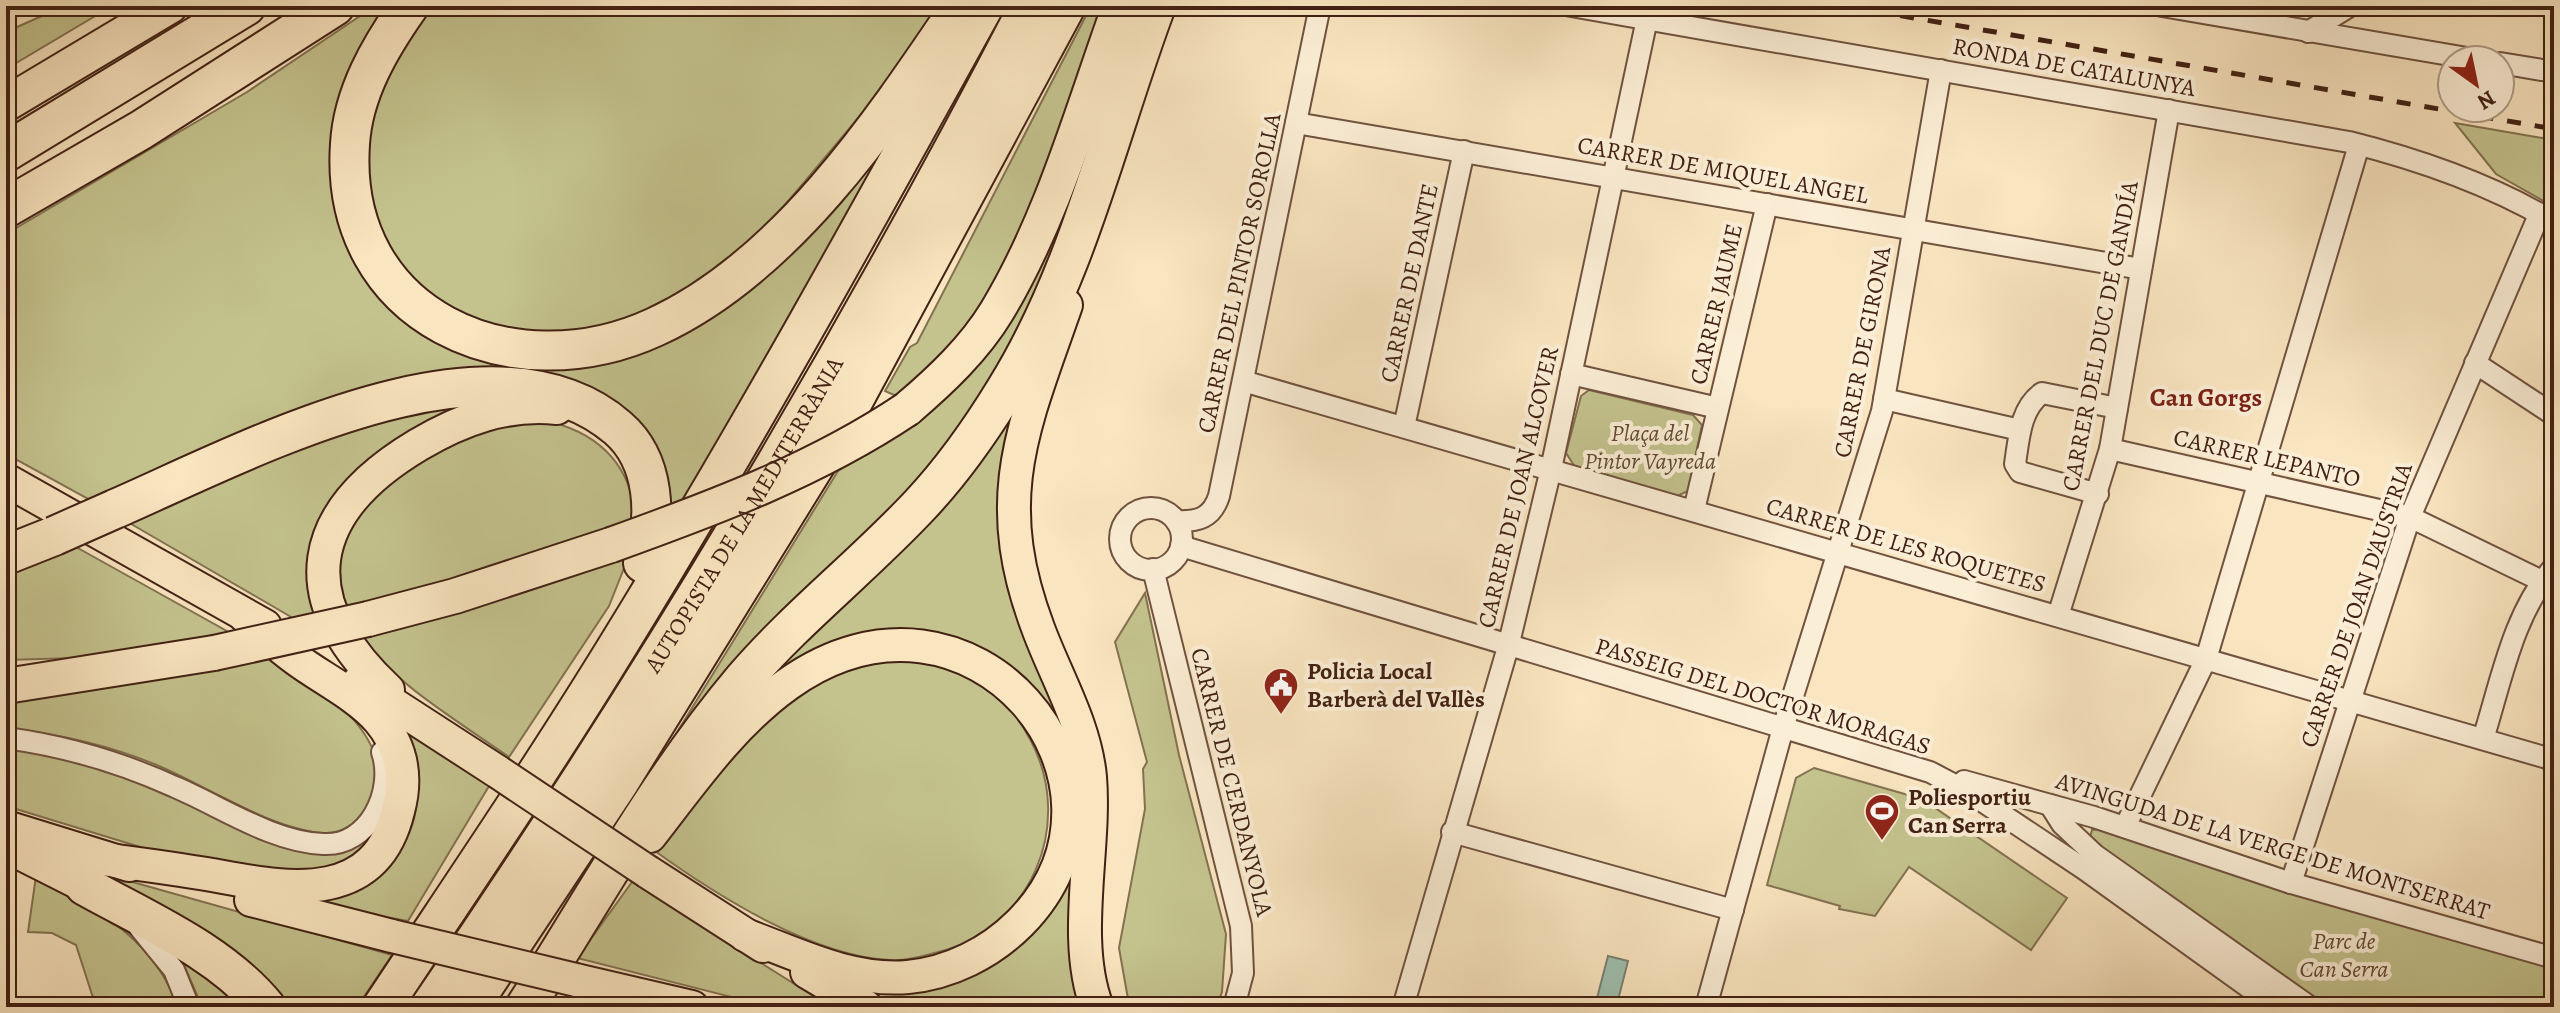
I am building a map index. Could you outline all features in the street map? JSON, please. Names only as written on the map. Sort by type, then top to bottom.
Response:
[{"type":"highway","points":[[6,104],[170,6]]},
{"type":"highway","points":[[6,152],[246,6]]},
{"type":"highway","points":[[6,208],[141,130],[335,6]]},
{"type":"highway","points":[[409,6],[370,70],[354,118],[350,169],[358,220],[368,243],[393,282],[430,318],[471,339],[543,353],[593,349],[654,328],[740,274],[785,232],[852,155],[961,6]]},
{"type":"highway","points":[[382,1007],[550,753],[755,417],[984,6]]},
{"type":"highway","name":"AUTOPISTA DE LA MEDITERRÀNIA","points":[[430,1007],[708,579],[822,387],[955,148],[1029,6]]},
{"type":"highway","name":"AUTOPISTA DE LA MEDITERRÀNIA","points":[[470,1007],[618,784],[843,420],[1066,6]]},
{"type":"highway","points":[[6,686],[214,653],[455,596],[611,545],[736,498],[821,460],[907,409],[941,381],[969,349],[996,313],[1020,268],[1070,144],[1120,6]]},
{"type":"highway","points":[[525,1007],[596,890],[700,736],[744,679],[920,505],[987,419],[1024,357],[1061,282],[1156,6]]},
{"type":"highway","points":[[6,555],[340,412],[408,395],[486,389],[544,393],[588,407],[623,433],[648,478],[651,507],[647,550],[638,577],[550,753]]},
{"type":"highway","points":[[6,669],[86,674]]},
{"type":"highway","points":[[97,873],[218,964],[266,1007]]},
{"type":"main road","points":[[1097,1007],[1087,945],[1090,774],[1074,711],[1048,654],[1024,585],[1011,502],[1019,441],[1115,157],[1120,109]]},
{"type":"main road","points":[[422,723],[352,653],[331,613],[324,556],[328,537],[346,503],[377,472],[401,455],[454,425],[499,410],[521,406],[560,408],[601,419],[623,433]]},
{"type":"main road","points":[[6,480],[305,647],[745,935],[866,1007]]},
{"type":"main road","points":[[6,827],[97,873],[292,888],[338,881],[365,864],[393,830],[402,794],[401,762],[379,720],[245,616]]},
{"type":"main road","points":[[566,942],[732,732],[768,699],[816,667],[872,646],[924,645],[949,650],[974,661],[1018,691],[1047,733],[1058,759],[1066,804],[1063,840],[1053,873],[1028,915],[1008,935],[959,965],[907,977],[856,974],[745,935]]},
{"type":"main road","points":[[6,846],[97,873],[392,936],[692,1007]]},
{"type":"street","name":"CARRER DEL PINTOR SOROLLA","points":[[1176,521],[1200,520],[1216,506],[1320,6]]},
{"type":"street","name":"RONDA DE CATALUNYA","points":[[1571,6],[2359,145],[2409,157],[2479,183],[2547,218]]},
{"type":"street","points":[[2162,6],[2436,53]]},
{"type":"street","points":[[2308,32],[2350,6]]},
{"type":"street","name":"CARRER DE JOAN ALCOVER","points":[[1404,1003],[1508,647],[1551,469],[1647,19]]},
{"type":"street","points":[[2516,66],[2554,72]]},
{"type":"street","name":"CARRER DE GIRONA","points":[[1706,1007],[1783,728],[1869,460],[1884,399],[1941,70]]},
{"type":"street","name":"CARRER DEL DUC DE GANDÍA","points":[[2058,616],[2110,449],[2169,110]]},
{"type":"street","name":"CARRER DE MIQUEL ANGEL","points":[[1296,123],[2141,269]]},
{"type":"street","points":[[2125,827],[2206,659],[2359,145]]},
{"type":"street","name":"CARRER DE DANTE","points":[[1404,427],[1464,151]]},
{"type":"street","name":"CARRER JAUME","points":[[1694,510],[1767,204]]},
{"type":"street","name":"CARRER DE JOAN D'AUSTRIA","points":[[2291,883],[2410,517],[2475,363],[2547,218]]},
{"type":"street","points":[[2475,363],[2554,415]]},
{"type":"street","points":[[1571,374],[1718,408]]},
{"type":"street","name":"CARRER DE LES ROQUETES","points":[[1243,381],[2554,760]]},
{"type":"street","points":[[2098,494],[2020,472],[2015,464],[2020,430],[2030,402],[2042,393],[2117,408]]},
{"type":"street","points":[[1884,399],[2020,430]]},
{"type":"street","name":"CARRER LEPANTO","points":[[2110,449],[2410,517],[2548,574]]},
{"type":"street","points":[[1151,508],[1165,511],[1176,521],[1181,546],[1171,562],[1153,569],[1139,567],[1127,559],[1121,547],[1120,533],[1126,519],[1137,511],[1151,508]]},
{"type":"street","name":"PASSEIG DEL DOCTOR MORAGAS","points":[[1181,546],[1930,772],[1970,793],[2084,869],[2276,1007]]},
{"type":"street","name":"CARRER DE CERDANYOLA","points":[[1153,569],[1241,926],[1243,973],[1234,1007]]},
{"type":"street","points":[[2483,739],[2521,619],[2548,574]]},
{"type":"street","points":[[6,738],[119,763],[284,835],[319,844],[336,843],[355,835],[372,818],[384,792],[386,775],[377,739],[361,713],[319,675]]},
{"type":"street","name":"AVINGUDA DE LA VERGE DE MONTSERRAT","points":[[1930,772],[2094,817],[2291,883],[2554,958]]},
{"type":"street","name":"PASSEIG DEL DOCTOR MORAGAS","points":[[2050,805],[2062,824],[2083,844],[2255,991],[2310,1007]]},
{"type":"street","points":[[2083,844],[2078,831],[2082,822],[2094,817]]},
{"type":"street","points":[[1452,832],[1733,910]]},
{"type":"street","points":[[97,873],[122,912],[151,939],[174,970],[189,1007]]},
{"type":"street","points":[[1404,1003],[1426,1007]]},
{"type":"green space","points":[[64,6],[112,6],[6,69],[6,32]]},
{"type":"green space","points":[[375,6],[397,6],[345,97],[386,297],[610,355],[900,121],[682,505],[666,511],[663,476],[507,377],[99,505],[6,454],[6,234],[247,92]]},
{"type":"green space","points":[[429,6],[942,6],[881,91],[769,224],[691,291],[592,335],[492,331],[420,290],[382,240],[367,187],[367,127],[398,46]]},
{"type":"green space","points":[[1091,6],[1110,6],[1044,193],[974,329],[903,399],[885,391],[910,347],[917,343]]},
{"type":"green space","points":[[1132,18],[1039,303],[958,436],[618,828],[838,471],[928,413],[960,384],[985,353]]},
{"type":"green space","points":[[2456,124],[2554,140],[2554,207],[2496,174]]},
{"type":"green space","name":"Plaça del Pintor Vayreda","points":[[1589,390],[1693,415],[1702,425],[1688,491],[1675,497],[1575,467],[1566,453],[1581,396]]},
{"type":"green space","points":[[477,406],[369,465],[321,616],[298,621],[126,521],[339,431],[413,411]]},
{"type":"green space","points":[[551,422],[586,436],[612,457],[629,486],[635,523],[476,578],[343,611],[339,572],[344,542],[360,513],[393,478],[436,450],[480,431],[508,424]]},
{"type":"green space","points":[[1007,424],[1013,425],[1002,506],[1007,567],[1020,612],[1060,704],[1080,776],[1082,804],[1076,952],[1084,1007],[897,1007],[866,990],[868,985],[912,982],[953,973],[990,956],[1023,933],[1049,903],[1067,868],[1076,827],[1074,781],[1067,755],[1051,723],[1027,689],[1005,668],[980,652],[953,641],[924,635],[864,637],[826,648],[781,676],[776,670],[927,523],[982,459]]},
{"type":"green space","points":[[76,547],[234,635],[111,657],[6,660],[6,574]]},
{"type":"green space","points":[[630,553],[609,606],[509,757],[410,687],[358,637]]},
{"type":"green space","points":[[1145,593],[1179,755],[1226,934],[1222,992],[1216,1007],[1131,1007],[1119,948],[1145,809],[1143,769],[1147,762],[1115,642]]},
{"type":"green space","points":[[282,657],[344,709],[369,741],[376,759],[378,777],[373,798],[361,816],[344,829],[323,833],[282,824],[159,766],[122,752],[65,737],[6,728],[6,696]]},
{"type":"green space","points":[[899,658],[950,668],[984,684],[1011,708],[1031,741],[1043,773],[1048,806],[1045,839],[1036,869],[1020,897],[998,921],[971,940],[938,952],[896,960],[861,956],[830,948],[767,921],[655,851],[745,743],[786,705],[829,679],[863,666]]},
{"type":"green space","points":[[407,731],[489,786],[408,921],[316,905],[311,901],[381,863],[397,851],[406,838],[416,809],[417,793]]},
{"type":"green space","points":[[6,750],[81,760],[117,772],[293,850],[317,853],[371,833],[381,836],[323,877],[150,850],[6,806]]},
{"type":"green space","name":"Poliesportiu Can Serra","points":[[1814,768],[1922,799],[2067,898],[2031,950],[1909,867],[1875,916],[1839,909],[1840,906],[1767,885],[1796,778]]},
{"type":"green space","name":"Parc de Can Serra","points":[[2107,828],[2554,965],[2554,1007],[2329,1007],[2089,841],[2092,830]]},
{"type":"green space","points":[[97,872],[392,955],[357,1007],[281,1007]]},
{"type":"green space","points":[[36,876],[101,914],[138,944],[154,962],[178,1007],[96,1007],[76,945],[52,933],[28,932]]},
{"type":"green space","points":[[632,882],[831,1007],[771,1007],[577,958]]},
{"type":"green space","points":[[187,956],[254,1007],[202,1007],[184,965]]},
{"type":"shaded area","points":[[1608,956],[1628,961],[1617,1004],[1597,998]]},
{"type":"railway","points":[[1845,6],[2554,129]]},
{"type":"place","name":"Policia Local Barberà del Vallès","points":[[1281,716]]},
{"type":"place","name":"Poliesportiu Can Serra","points":[[1882,842]]},
{"type":"district","name":"Can Gorgs","points":[[2206,397]]}]
